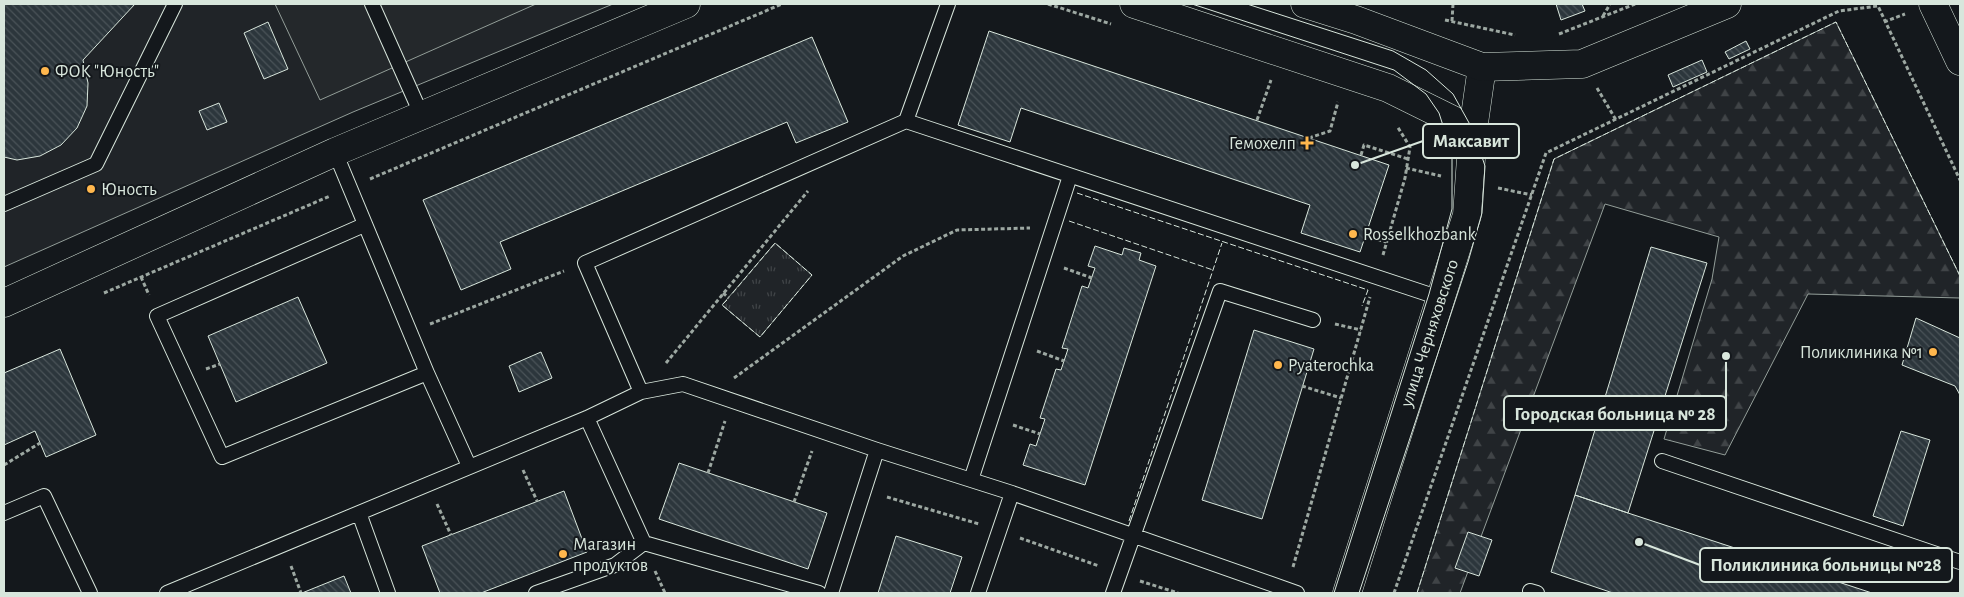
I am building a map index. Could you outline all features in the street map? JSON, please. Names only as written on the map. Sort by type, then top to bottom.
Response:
[{"type":"street","points":[[4,303],[335,152],[686,4]]},
{"type":"street","points":[[1134,4],[1388,88],[1472,130]]},
{"type":"street","points":[[1305,4],[1482,67],[1582,64],[1727,4]]},
{"type":"street","points":[[1933,4],[1960,61]]},
{"type":"street","name":"улица Черняховского","points":[[1347,593],[1467,215],[1472,130],[1482,67]]},
{"type":"lane","points":[[4,204],[96,164],[174,4]]},
{"type":"lane","points":[[372,4],[422,116]]},
{"type":"lane","points":[[906,121],[948,4]]},
{"type":"lane","points":[[641,392],[585,263],[906,121],[1440,298]]},
{"type":"lane","points":[[335,152],[410,332],[470,466]]},
{"type":"lane","points":[[971,480],[1070,176]]},
{"type":"lane","points":[[364,224],[157,316],[222,457],[428,373]]},
{"type":"lane","points":[[1113,593],[1220,291],[1313,320]]},
{"type":"lane","points":[[167,593],[586,418],[641,392],[683,384],[877,450],[1012,493],[1291,591]]},
{"type":"lane","points":[[586,418],[644,543],[820,593]]},
{"type":"lane","points":[[831,593],[877,450]]},
{"type":"lane","points":[[1662,461],[1960,562]]},
{"type":"lane","points":[[978,593],[1012,493]]},
{"type":"lane","points":[[4,512],[44,496],[90,593]]},
{"type":"lane","points":[[359,512],[388,593]]},
{"type":"lane","points":[[536,593],[615,565],[644,543]]},
{"type":"path","points":[[95,296],[782,4]]},
{"type":"path","points":[[1452,21],[1453,4]]},
{"type":"path","points":[[1603,16],[1610,4]]},
{"type":"path","points":[[1551,37],[1636,4]]},
{"type":"path","points":[[1394,593],[1546,153],[1839,11],[1877,5],[1960,180]]},
{"type":"path","points":[[1441,19],[1524,36]]},
{"type":"path","points":[[1257,120],[1272,77]]},
{"type":"path","points":[[1309,138],[1330,131],[1338,98]]},
{"type":"path","points":[[1291,591],[1341,398],[1408,159],[1410,147],[1396,124]]},
{"type":"path","points":[[1360,155],[1364,145],[1408,159]]},
{"type":"path","points":[[641,392],[811,187]]},
{"type":"path","points":[[712,393],[902,256],[957,230],[1053,228]]},
{"type":"path","points":[[1366,236],[1386,242]]},
{"type":"path","points":[[1042,260],[1092,278]]},
{"type":"path","points":[[410,332],[585,263]]},
{"type":"path","points":[[723,293],[729,298]]},
{"type":"path","points":[[1015,344],[1064,361]]},
{"type":"path","points":[[1302,386],[1341,398]]},
{"type":"path","points":[[708,473],[732,400]]},
{"type":"path","points":[[991,418],[1040,434]]},
{"type":"path","points":[[794,502],[819,430]]},
{"type":"path","points":[[4,466],[40,443]]},
{"type":"path","points":[[513,448],[537,502]]},
{"type":"path","points":[[427,484],[451,535]]},
{"type":"path","points":[[282,544],[301,593]]},
{"type":"green space","name":"Юность","points":[[4,4],[613,4],[353,112],[4,267]]},
{"type":"green space","points":[[1836,22],[1960,276],[1960,298],[1808,294],[1725,455],[1664,439],[1712,279],[1719,237],[1605,204],[1460,593],[1417,593],[1554,159]]},
{"type":"green space","points":[[775,243],[812,275],[760,337],[722,305]]},
{"type":"shaded area","points":[[275,4],[536,4],[320,100]]},
{"type":"building","name":"ФОК \"Юность\"","points":[[4,4],[135,4],[83,60],[88,83],[87,106],[77,128],[61,145],[40,156],[17,160],[4,157]]},
{"type":"building","points":[[1556,4],[1582,4],[1585,11],[1561,20]]},
{"type":"building","points":[[268,22],[288,69],[264,79],[244,33]]},
{"type":"building","points":[[989,31],[1389,165],[1360,252],[1301,233],[1310,205],[1021,108],[1010,142],[958,125]]},
{"type":"building","points":[[812,37],[848,122],[796,143],[787,122],[500,242],[511,269],[461,290],[423,200]]},
{"type":"building","points":[[1746,41],[1750,49],[1729,59],[1725,52]]},
{"type":"building","points":[[1702,60],[1707,72],[1673,87],[1668,75]]},
{"type":"building","points":[[219,103],[227,122],[207,130],[199,111]]},
{"type":"building","points":[[1095,246],[1122,255],[1124,248],[1141,253],[1139,260],[1156,266],[1085,485],[1023,465],[1030,444],[1036,446],[1045,419],[1040,418],[1056,369],[1061,370],[1068,349],[1062,348],[1082,286],[1088,288],[1095,268],[1088,266]]},
{"type":"building","points":[[1651,247],[1707,263],[1628,513],[1575,495]]},
{"type":"building","points":[[298,297],[327,363],[236,402],[208,336]]},
{"type":"building","name":"Поликлиника №1","points":[[1916,318],[1960,338],[1960,395],[1955,386],[1902,365]]},
{"type":"building","points":[[1254,330],[1314,349],[1262,519],[1202,500]]},
{"type":"building","points":[[60,349],[96,435],[46,457],[35,431],[4,445],[4,373]]},
{"type":"building","points":[[541,352],[552,378],[519,392],[509,366]]},
{"type":"building","points":[[1901,431],[1930,440],[1903,526],[1873,516]]},
{"type":"building","points":[[679,463],[827,513],[808,569],[659,519]]},
{"type":"building","points":[[564,491],[587,552],[481,593],[440,593],[422,546]]},
{"type":"building","points":[[1575,495],[1872,593],[1613,593],[1551,572]]},
{"type":"building","points":[[1468,532],[1492,540],[1479,576],[1455,568]]},
{"type":"building","points":[[896,536],[962,557],[950,593],[878,593]]},
{"type":"building","points":[[344,576],[351,593],[302,593]]},
{"type":"tram line","points":[[1192,4],[1394,70],[1426,94],[1439,113],[1452,154],[1452,209],[1429,294],[1334,593]]},
{"type":"tram line","points":[[1247,4],[1393,51],[1426,70],[1453,94],[1473,130],[1485,166],[1482,213],[1468,262],[1359,593]]},
{"type":"fence","points":[[1417,593],[1554,159],[1836,22],[1960,276]]},
{"type":"fence","points":[[1077,193],[1368,290],[1362,306]]},
{"type":"fence","points":[[1069,221],[1213,270]]},
{"type":"fence","points":[[727,300],[722,305],[760,337],[812,275],[775,243],[731,295]]},
{"type":"fence","points":[[1129,521],[1222,243]]},
{"type":"place","name":"ФОК \"Юность\"","points":[[45,71]]},
{"type":"place","name":"Гемохелп","points":[[1307,143]]},
{"type":"place","name":"Максавит","points":[[1355,165]]},
{"type":"place","name":"Юность","points":[[91,189]]},
{"type":"place","name":"Rosselkhozbank","points":[[1353,234]]},
{"type":"place","name":"Поликлиника №1","points":[[1933,352]]},
{"type":"place","name":"Городская больница № 28","points":[[1726,356]]},
{"type":"place","name":"Pyaterochka","points":[[1278,365]]},
{"type":"place","name":"Поликлиника больницы №28","points":[[1639,542]]},
{"type":"place","name":"Магазин продуктов","points":[[563,554]]}]
